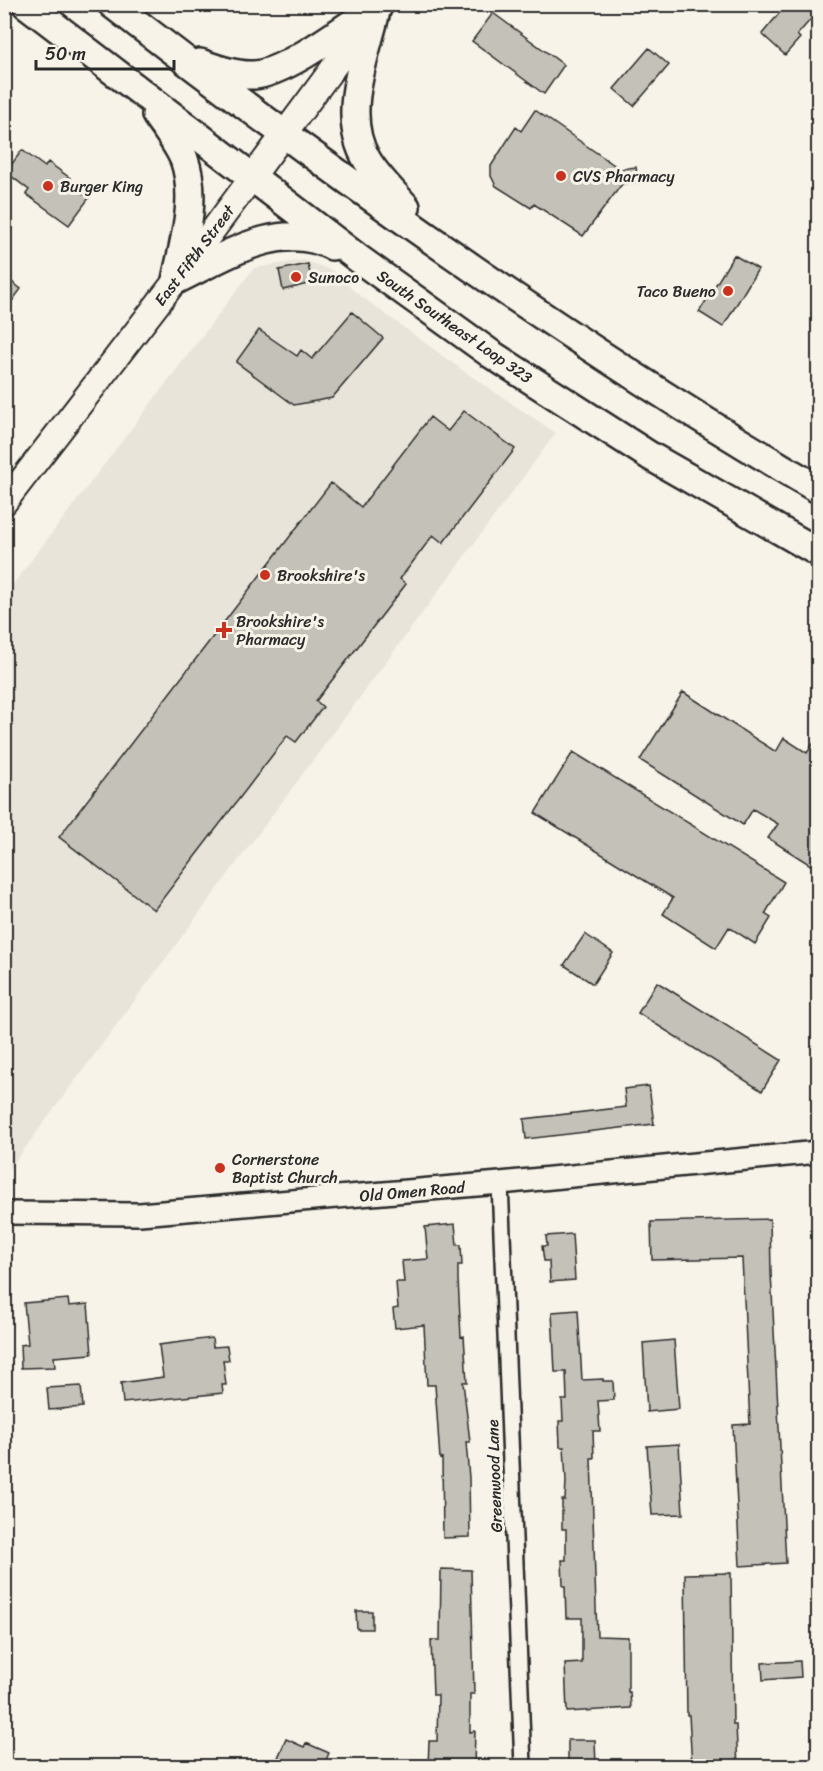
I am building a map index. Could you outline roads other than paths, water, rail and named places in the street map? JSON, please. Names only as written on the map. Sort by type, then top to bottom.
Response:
[{"type":"highway","name":"South Southeast Loop 323","points":[[26,4],[251,178],[462,333],[561,400],[671,468],[819,552]]},
{"type":"highway","points":[[112,4],[284,134],[436,242],[606,358],[729,436],[819,489]]},
{"type":"highway","points":[[182,58],[229,72],[255,75],[265,73],[287,64],[378,7]]},
{"type":"highway","points":[[378,7],[354,105],[356,133],[360,146],[373,169],[436,242]]},
{"type":"highway","points":[[142,95],[177,144],[188,174],[190,197],[188,220],[176,280]]},
{"type":"highway","points":[[176,280],[254,243],[281,237],[296,236],[317,240],[359,259]]},
{"type":"main road","name":"East Fifth Street","points":[[4,503],[176,280],[378,7]]},
{"type":"street","name":"Old Omen Road","points":[[4,1213],[140,1214],[500,1183],[819,1152]]},
{"type":"street","name":"Greenwood Lane","points":[[500,1183],[523,1767]]},
{"type":"place","name":"CVS Pharmacy","points":[[561,176]]},
{"type":"place","name":"Burger King","points":[[48,186]]},
{"type":"place","name":"Sunoco","points":[[296,277]]},
{"type":"place","name":"Taco Bueno","points":[[728,291]]},
{"type":"place","name":"Brookshire's","points":[[265,575]]},
{"type":"place","name":"Brookshire's Pharmacy","points":[[224,630]]},
{"type":"place","name":"Cornerstone Baptist Church","points":[[220,1168]]}]
